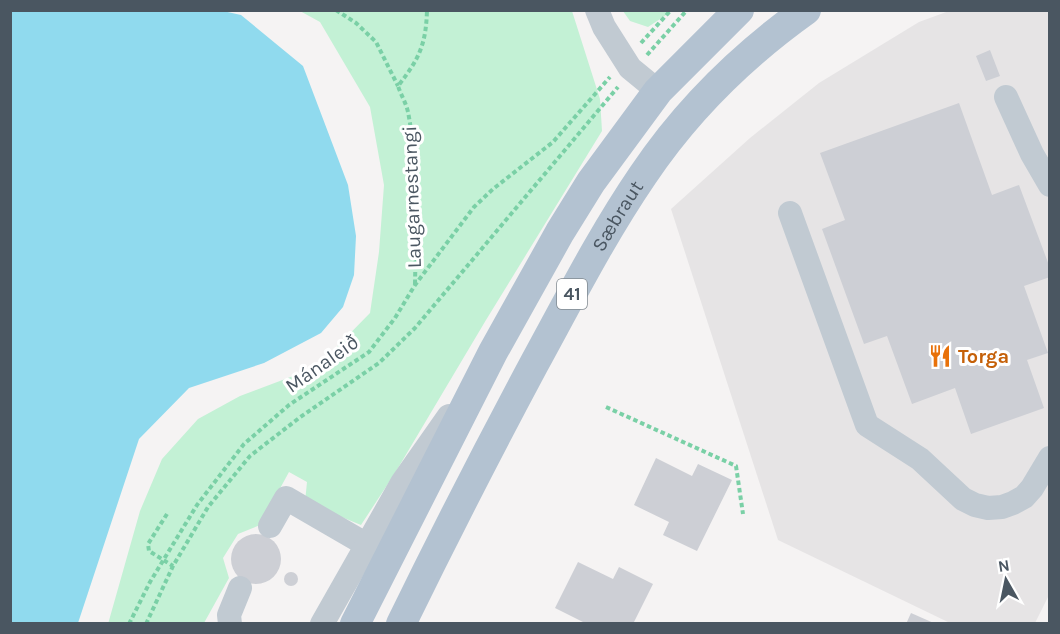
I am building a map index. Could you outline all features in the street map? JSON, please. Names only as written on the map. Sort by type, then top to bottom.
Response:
[{"type":"main road","name":"Sæbraut","points":[[355,624],[493,352],[560,232],[591,182],[658,91],[739,10]]},
{"type":"main road","name":"Sæbraut","points":[[401,624],[456,512],[573,292],[644,174],[680,127],[731,71],[776,32],[806,10]]},
{"type":"street","points":[[597,10],[604,27],[629,65],[658,91]]},
{"type":"street","points":[[1006,97],[1032,154],[1050,185]]},
{"type":"street","points":[[790,213],[867,425],[920,459],[963,500],[988,508],[1002,507],[1024,497],[1050,458]]},
{"type":"street","points":[[320,620],[402,483],[493,352]]},
{"type":"street","points":[[270,526],[286,498],[367,544]]},
{"type":"street","points":[[230,624],[229,615],[240,588]]},
{"type":"path","name":"Laugarnestangi","points":[[336,10],[356,23],[376,42],[408,109],[416,209],[415,285]]},
{"type":"path","points":[[398,86],[420,55],[427,10]]},
{"type":"path","name":"Mánaleið","points":[[146,624],[173,566],[208,507],[250,456],[299,418],[379,363],[415,328],[671,10]]},
{"type":"path","name":"Mánaleið","points":[[129,624],[163,560],[197,505],[244,444],[289,405],[369,352],[395,318],[415,285],[474,207],[493,189],[553,142],[687,10]]},
{"type":"path","points":[[606,407],[736,466],[743,514]]},
{"type":"path","points":[[166,514],[148,544],[149,551],[173,566]]},
{"type":"shaded area","points":[[949,11],[1049,11],[1050,593],[1035,623],[950,623],[778,540],[671,209],[750,138],[819,83],[919,22]]},
{"type":"green space","points":[[300,11],[572,11],[600,99],[602,131],[395,473],[361,525],[305,502],[307,482],[289,472],[260,525],[238,534],[223,558],[229,578],[204,623],[108,624],[140,511],[162,459],[198,419],[240,396],[317,367],[370,313],[379,252],[384,185],[370,107],[320,22]]},
{"type":"green space","points":[[623,11],[672,11],[648,27],[630,21]]},
{"type":"water","points":[[11,11],[223,11],[241,15],[303,66],[348,185],[356,236],[354,275],[343,307],[321,333],[264,363],[189,388],[139,439],[78,623],[11,623]]},
{"type":"building","points":[[990,50],[1000,76],[986,81],[976,56]]},
{"type":"building","points":[[959,103],[992,195],[1019,185],[1050,268],[1050,277],[1024,286],[1048,353],[1027,360],[1044,408],[971,434],[955,388],[912,404],[887,336],[864,344],[822,229],[845,220],[820,153]]},
{"type":"building","points":[[656,458],[692,476],[698,464],[732,480],[697,551],[663,535],[669,522],[634,505]]},
{"type":"building","points":[[256,534],[274,541],[281,559],[274,577],[256,584],[238,577],[231,559],[238,541]]},
{"type":"building","points":[[578,562],[613,579],[619,567],[653,584],[633,624],[587,624],[555,608]]},
{"type":"building","points":[[288,572],[294,572],[298,579],[294,586],[288,586],[284,582],[284,576]]},
{"type":"building","points":[[911,613],[936,624],[906,624]]},
{"type":"place","name":"Torga","points":[[940,356]]}]
